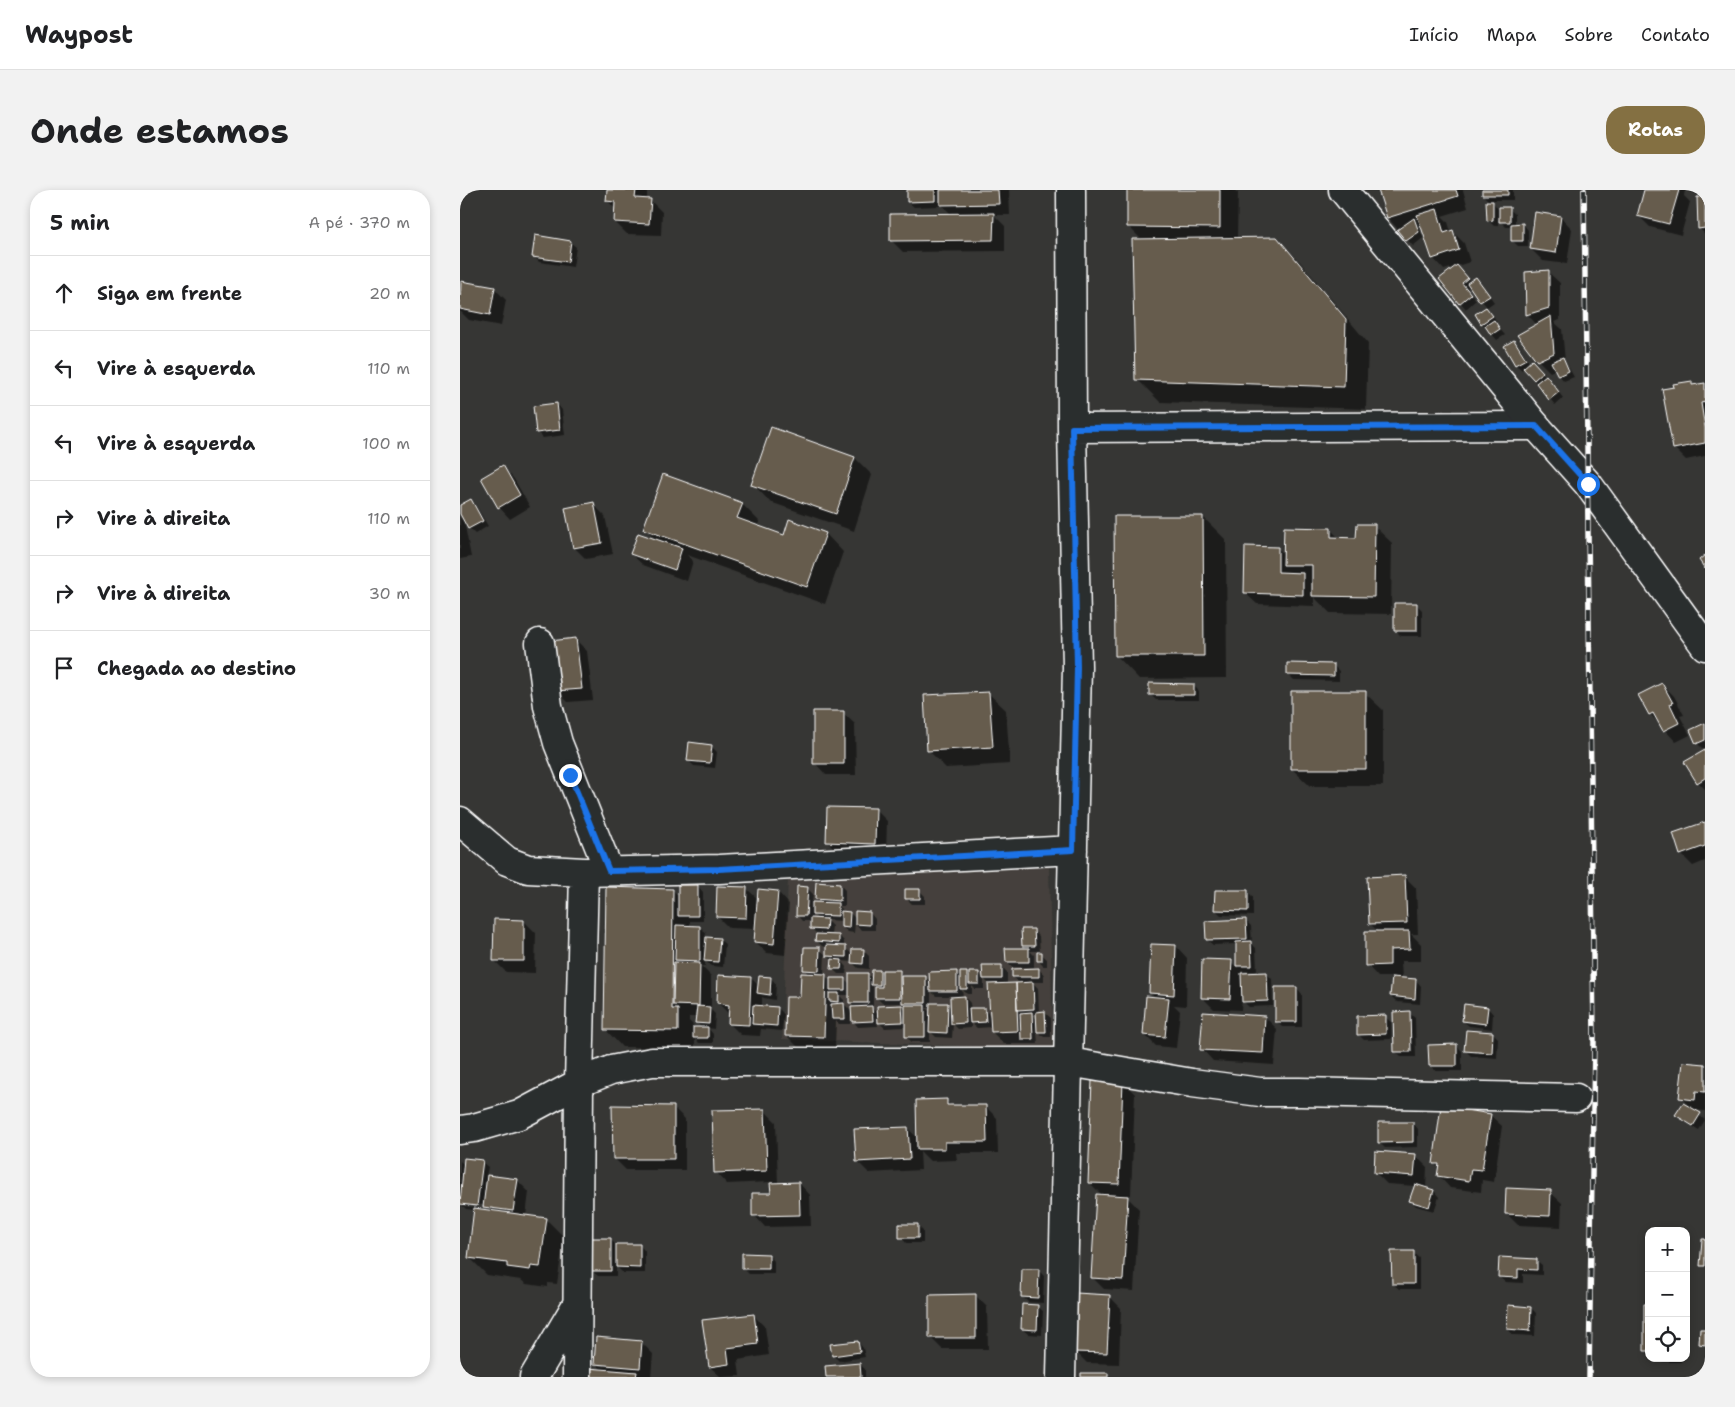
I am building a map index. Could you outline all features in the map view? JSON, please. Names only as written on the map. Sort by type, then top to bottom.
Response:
[{"type":"street","points":[[1061,1377],[1077,667],[1072,428],[1071,190]]},
{"type":"street","points":[[1343,190],[1536,426],[1588,484],[1705,646]]},
{"type":"street","points":[[1072,428],[1536,426]]},
{"type":"street","points":[[540,643],[548,706],[596,871],[579,1083],[576,1377]]},
{"type":"street","points":[[460,821],[507,862],[528,869],[596,871],[719,869],[1073,850]]},
{"type":"street","points":[[460,1130],[474,1128],[519,1115],[579,1083],[611,1070],[652,1062],[1069,1062],[1192,1083],[1260,1092],[1576,1098]]},
{"type":"street","points":[[534,1377],[577,1305]]},
{"type":"shaded area","points":[[1049,867],[1053,1050],[782,1039],[788,879]]},
{"type":"building","points":[[607,190],[636,190],[635,198],[651,199],[649,224],[614,222],[615,202],[606,201]]},
{"type":"building","points":[[907,190],[935,190],[935,201],[907,202]]},
{"type":"building","points":[[940,190],[998,190],[999,204],[940,205]]},
{"type":"building","points":[[1127,190],[1220,190],[1220,228],[1127,227]]},
{"type":"building","points":[[1378,190],[1456,190],[1458,196],[1387,218]]},
{"type":"building","points":[[1482,190],[1508,190],[1508,195],[1482,195]]},
{"type":"building","points":[[1644,190],[1679,190],[1669,224],[1637,216]]},
{"type":"building","points":[[1697,197],[1705,197],[1705,228],[1698,229]]},
{"type":"building","points":[[1486,201],[1493,201],[1493,220],[1487,221]]},
{"type":"building","points":[[1499,207],[1510,207],[1510,222],[1499,222]]},
{"type":"building","points":[[1437,209],[1444,233],[1453,230],[1459,250],[1432,259],[1417,215]]},
{"type":"building","points":[[1535,212],[1561,216],[1556,253],[1530,249]]},
{"type":"building","points":[[994,213],[993,240],[890,241],[890,214]]},
{"type":"building","points":[[1414,218],[1419,232],[1406,241],[1397,230]]},
{"type":"building","points":[[1523,223],[1523,241],[1511,241],[1511,224]]},
{"type":"building","points":[[535,235],[571,241],[568,262],[532,257]]},
{"type":"building","points":[[1277,237],[1346,319],[1344,387],[1135,380],[1132,239]]},
{"type":"building","points":[[1457,265],[1468,278],[1462,283],[1471,294],[1459,304],[1439,279]]},
{"type":"building","points":[[1549,270],[1549,308],[1526,315],[1525,272]]},
{"type":"building","points":[[1476,277],[1490,296],[1480,302],[1467,283]]},
{"type":"building","points":[[461,281],[495,287],[490,315],[460,309]]},
{"type":"building","points":[[1486,307],[1493,316],[1481,324],[1475,314]]},
{"type":"building","points":[[1551,316],[1554,353],[1537,361],[1517,335]]},
{"type":"building","points":[[1494,320],[1500,329],[1491,335],[1485,326]]},
{"type":"building","points":[[1514,340],[1526,359],[1515,365],[1504,346]]},
{"type":"building","points":[[1563,357],[1569,371],[1558,376],[1551,362]]},
{"type":"building","points":[[1532,360],[1543,372],[1534,380],[1523,368]]},
{"type":"building","points":[[1546,375],[1559,392],[1549,400],[1536,383]]},
{"type":"building","points":[[1692,381],[1692,385],[1705,383],[1705,402],[1701,403],[1705,443],[1673,449],[1662,389],[1674,387],[1673,384]]},
{"type":"building","points":[[557,403],[560,430],[536,433],[533,406]]},
{"type":"building","points":[[771,427],[855,457],[836,514],[751,485]]},
{"type":"building","points":[[503,465],[520,495],[498,508],[481,478]]},
{"type":"building","points":[[663,474],[743,503],[737,518],[784,535],[789,519],[826,533],[807,587],[643,529]]},
{"type":"building","points":[[471,499],[483,521],[468,529],[460,514],[460,505]]},
{"type":"building","points":[[594,502],[602,543],[573,548],[565,508]]},
{"type":"building","points":[[1114,516],[1203,516],[1204,656],[1115,656]]},
{"type":"building","points":[[1357,524],[1375,524],[1374,597],[1312,596],[1312,565],[1283,565],[1284,527],[1331,528],[1331,537],[1356,538]]},
{"type":"building","points":[[638,533],[682,548],[675,570],[630,554]]},
{"type":"building","points":[[1245,546],[1278,547],[1278,572],[1303,573],[1303,595],[1244,593]]},
{"type":"building","points":[[1705,555],[1705,569],[1699,560]]},
{"type":"building","points":[[1394,603],[1417,603],[1417,631],[1394,631]]},
{"type":"building","points":[[576,638],[582,689],[556,691],[550,641]]},
{"type":"building","points":[[1287,663],[1334,664],[1334,676],[1287,675]]},
{"type":"building","points":[[1149,683],[1194,684],[1194,695],[1149,695]]},
{"type":"building","points":[[1662,683],[1673,703],[1670,704],[1679,723],[1663,731],[1653,713],[1649,715],[1638,695]]},
{"type":"building","points":[[1291,691],[1366,691],[1366,769],[1291,769]]},
{"type":"building","points":[[989,692],[993,747],[927,751],[924,695]]},
{"type":"building","points":[[813,711],[844,711],[844,764],[813,764]]},
{"type":"building","points":[[1705,723],[1705,740],[1696,744],[1690,730]]},
{"type":"building","points":[[689,742],[712,745],[710,763],[687,761]]},
{"type":"building","points":[[1705,750],[1705,778],[1697,783],[1684,762]]},
{"type":"building","points":[[827,807],[876,808],[875,844],[826,842]]},
{"type":"building","points":[[1705,822],[1705,846],[1680,855],[1673,833]]},
{"type":"building","points":[[1405,875],[1407,923],[1369,924],[1367,877]]},
{"type":"building","points":[[816,882],[840,884],[840,901],[815,899]]},
{"type":"building","points":[[678,885],[698,885],[698,916],[678,916]]},
{"type":"building","points":[[717,886],[747,887],[746,918],[716,917]]},
{"type":"building","points":[[797,886],[808,887],[806,916],[796,916]]},
{"type":"building","points":[[606,887],[673,889],[672,1009],[678,1009],[678,1031],[604,1030]]},
{"type":"building","points":[[758,889],[778,891],[774,944],[754,942]]},
{"type":"building","points":[[905,889],[920,889],[920,899],[905,899]]},
{"type":"building","points":[[1215,890],[1248,890],[1248,911],[1214,910]]},
{"type":"building","points":[[812,902],[838,903],[838,916],[812,915]]},
{"type":"building","points":[[841,911],[850,912],[849,928],[841,927]]},
{"type":"building","points":[[855,911],[870,912],[870,925],[855,924]]},
{"type":"building","points":[[810,918],[827,919],[826,930],[810,929]]},
{"type":"building","points":[[494,919],[524,920],[524,961],[493,961]]},
{"type":"building","points":[[1246,919],[1247,939],[1206,940],[1205,921]]},
{"type":"building","points":[[676,925],[700,926],[700,961],[675,960]]},
{"type":"building","points":[[1021,929],[1034,929],[1035,946],[1022,946]]},
{"type":"building","points":[[1365,931],[1409,931],[1410,949],[1390,950],[1390,965],[1365,966]]},
{"type":"building","points":[[816,934],[839,935],[839,943],[815,941]]},
{"type":"building","points":[[706,937],[720,938],[718,962],[704,961]]},
{"type":"building","points":[[1251,941],[1252,966],[1236,966],[1236,942]]},
{"type":"building","points":[[1151,944],[1176,945],[1174,995],[1149,993]]},
{"type":"building","points":[[826,945],[846,946],[846,957],[826,956]]},
{"type":"building","points":[[804,947],[820,947],[819,971],[803,970]]},
{"type":"building","points":[[1005,948],[1029,948],[1029,962],[1006,962]]},
{"type":"building","points":[[852,949],[864,949],[863,964],[851,963]]},
{"type":"building","points":[[1037,952],[1042,952],[1042,961],[1037,961]]},
{"type":"building","points":[[832,959],[842,960],[841,969],[831,969]]},
{"type":"building","points":[[1202,959],[1232,960],[1230,999],[1201,998]]},
{"type":"building","points":[[674,962],[700,963],[699,1006],[673,1005]]},
{"type":"building","points":[[982,965],[1002,965],[1002,979],[983,979]]},
{"type":"building","points":[[1039,968],[1039,977],[1012,977],[1012,969]]},
{"type":"building","points":[[872,970],[880,970],[880,985],[871,985]]},
{"type":"building","points":[[882,970],[900,970],[900,998],[875,998],[875,987],[882,987]]},
{"type":"building","points":[[957,971],[957,991],[930,991],[929,972]]},
{"type":"building","points":[[960,972],[967,972],[967,989],[960,989]]},
{"type":"building","points":[[969,972],[979,972],[979,984],[969,984]]},
{"type":"building","points":[[1267,972],[1268,1001],[1242,1002],[1241,973]]},
{"type":"building","points":[[801,973],[826,974],[824,1037],[785,1036],[786,997],[800,997]]},
{"type":"building","points":[[849,973],[868,973],[868,1003],[849,1003]]},
{"type":"building","points":[[718,975],[751,977],[749,1025],[728,1024],[729,1005],[717,1003]]},
{"type":"building","points":[[759,976],[771,977],[770,995],[757,993]]},
{"type":"building","points":[[901,976],[926,976],[926,1003],[902,1003]]},
{"type":"building","points":[[1392,977],[1416,979],[1415,999],[1390,996]]},
{"type":"building","points":[[830,978],[845,978],[845,990],[830,990]]},
{"type":"building","points":[[1033,982],[1034,1009],[1017,1010],[1016,983]]},
{"type":"building","points":[[1016,983],[1018,1031],[991,1032],[988,984]]},
{"type":"building","points":[[1275,987],[1297,987],[1297,1022],[1275,1022]]},
{"type":"building","points":[[829,993],[839,993],[839,1002],[829,1001]]},
{"type":"building","points":[[965,996],[966,1023],[951,1024],[950,997]]},
{"type":"building","points":[[1146,996],[1169,998],[1165,1037],[1143,1035]]},
{"type":"building","points":[[844,1003],[845,1019],[832,1019],[831,1004]]},
{"type":"building","points":[[930,1003],[948,1003],[947,1033],[929,1032]]},
{"type":"building","points":[[1464,1004],[1488,1007],[1486,1024],[1462,1021]]},
{"type":"building","points":[[753,1005],[778,1007],[777,1026],[752,1024]]},
{"type":"building","points":[[902,1005],[903,1022],[878,1023],[877,1006]]},
{"type":"building","points":[[905,1005],[925,1005],[925,1037],[905,1037]]},
{"type":"building","points":[[697,1006],[710,1007],[709,1024],[695,1023]]},
{"type":"building","points":[[872,1006],[873,1021],[852,1022],[851,1007]]},
{"type":"building","points":[[969,1008],[985,1008],[986,1022],[970,1023]]},
{"type":"building","points":[[1045,1011],[1046,1032],[1037,1032],[1036,1012]]},
{"type":"building","points":[[1410,1011],[1411,1052],[1394,1052],[1393,1012]]},
{"type":"building","points":[[1032,1012],[1033,1039],[1021,1039],[1020,1013]]},
{"type":"building","points":[[1203,1012],[1265,1016],[1263,1053],[1200,1050]]},
{"type":"building","points":[[1386,1015],[1386,1034],[1357,1035],[1357,1016]]},
{"type":"building","points":[[693,1027],[708,1027],[708,1038],[693,1038]]},
{"type":"building","points":[[1466,1030],[1493,1032],[1492,1053],[1464,1051]]},
{"type":"building","points":[[1457,1044],[1457,1066],[1429,1066],[1428,1045]]},
{"type":"building","points":[[1683,1062],[1705,1064],[1705,1092],[1696,1091],[1695,1100],[1679,1098]]},
{"type":"building","points":[[1092,1080],[1123,1081],[1119,1184],[1088,1183]]},
{"type":"building","points":[[947,1099],[947,1105],[986,1105],[987,1142],[945,1142],[945,1149],[917,1149],[916,1100]]},
{"type":"building","points":[[1683,1103],[1701,1113],[1693,1126],[1675,1115]]},
{"type":"building","points":[[612,1105],[674,1106],[674,1159],[613,1159]]},
{"type":"building","points":[[1441,1106],[1491,1114],[1482,1170],[1471,1169],[1469,1181],[1437,1176],[1439,1164],[1433,1164]]},
{"type":"building","points":[[765,1109],[767,1171],[714,1173],[712,1110]]},
{"type":"building","points":[[1378,1122],[1413,1122],[1413,1142],[1378,1143]]},
{"type":"building","points":[[908,1127],[910,1159],[856,1162],[854,1129]]},
{"type":"building","points":[[1375,1151],[1416,1154],[1414,1176],[1374,1173]]},
{"type":"building","points":[[464,1158],[483,1160],[477,1206],[460,1204]]},
{"type":"building","points":[[487,1175],[518,1179],[513,1211],[483,1207]]},
{"type":"building","points":[[799,1182],[800,1215],[752,1216],[752,1193],[771,1193],[770,1183]]},
{"type":"building","points":[[1415,1184],[1434,1190],[1429,1207],[1409,1201]]},
{"type":"building","points":[[1506,1188],[1551,1190],[1550,1216],[1505,1214]]},
{"type":"building","points":[[1096,1194],[1128,1196],[1123,1280],[1091,1278]]},
{"type":"building","points":[[474,1208],[547,1218],[540,1267],[531,1266],[530,1270],[507,1267],[507,1263],[468,1258]]},
{"type":"building","points":[[899,1224],[918,1224],[918,1238],[899,1238]]},
{"type":"building","points":[[591,1238],[611,1238],[611,1271],[591,1271]]},
{"type":"building","points":[[1702,1239],[1705,1239],[1705,1266],[1700,1266]]},
{"type":"building","points":[[616,1244],[640,1244],[640,1268],[616,1267]]},
{"type":"building","points":[[1391,1251],[1414,1251],[1414,1284],[1392,1284]]},
{"type":"building","points":[[742,1253],[769,1254],[769,1269],[742,1269]]},
{"type":"building","points":[[1499,1257],[1537,1259],[1537,1270],[1518,1269],[1518,1278],[1498,1277]]},
{"type":"building","points":[[1022,1269],[1039,1269],[1038,1298],[1021,1297]]},
{"type":"building","points":[[1076,1293],[1110,1295],[1107,1353],[1074,1352]]},
{"type":"building","points":[[976,1294],[976,1338],[929,1338],[929,1295]]},
{"type":"building","points":[[1022,1304],[1038,1305],[1037,1330],[1021,1329]]},
{"type":"building","points":[[1644,1304],[1645,1304],[1645,1351]]},
{"type":"building","points":[[1508,1305],[1531,1307],[1530,1331],[1507,1329]]},
{"type":"building","points":[[754,1314],[758,1344],[727,1348],[729,1364],[709,1367],[702,1320]]},
{"type":"building","points":[[1700,1329],[1705,1329],[1705,1345],[1699,1344]]},
{"type":"building","points":[[596,1337],[642,1341],[640,1368],[594,1364]]},
{"type":"building","points":[[858,1341],[860,1352],[832,1356],[830,1344]]},
{"type":"building","points":[[860,1363],[861,1377],[826,1377],[825,1366]]},
{"type":"building","points":[[588,1368],[637,1372],[636,1377],[588,1377]]},
{"type":"building","points":[[1081,1373],[1108,1373],[1108,1377],[1081,1377]]},
{"type":"railway","points":[[1584,190],[1594,1041],[1589,1377]]},
{"type":"route","points":[[570,775],[609,871],[719,869],[1073,850],[1077,667],[1072,428],[1536,426],[1588,484]]}]
